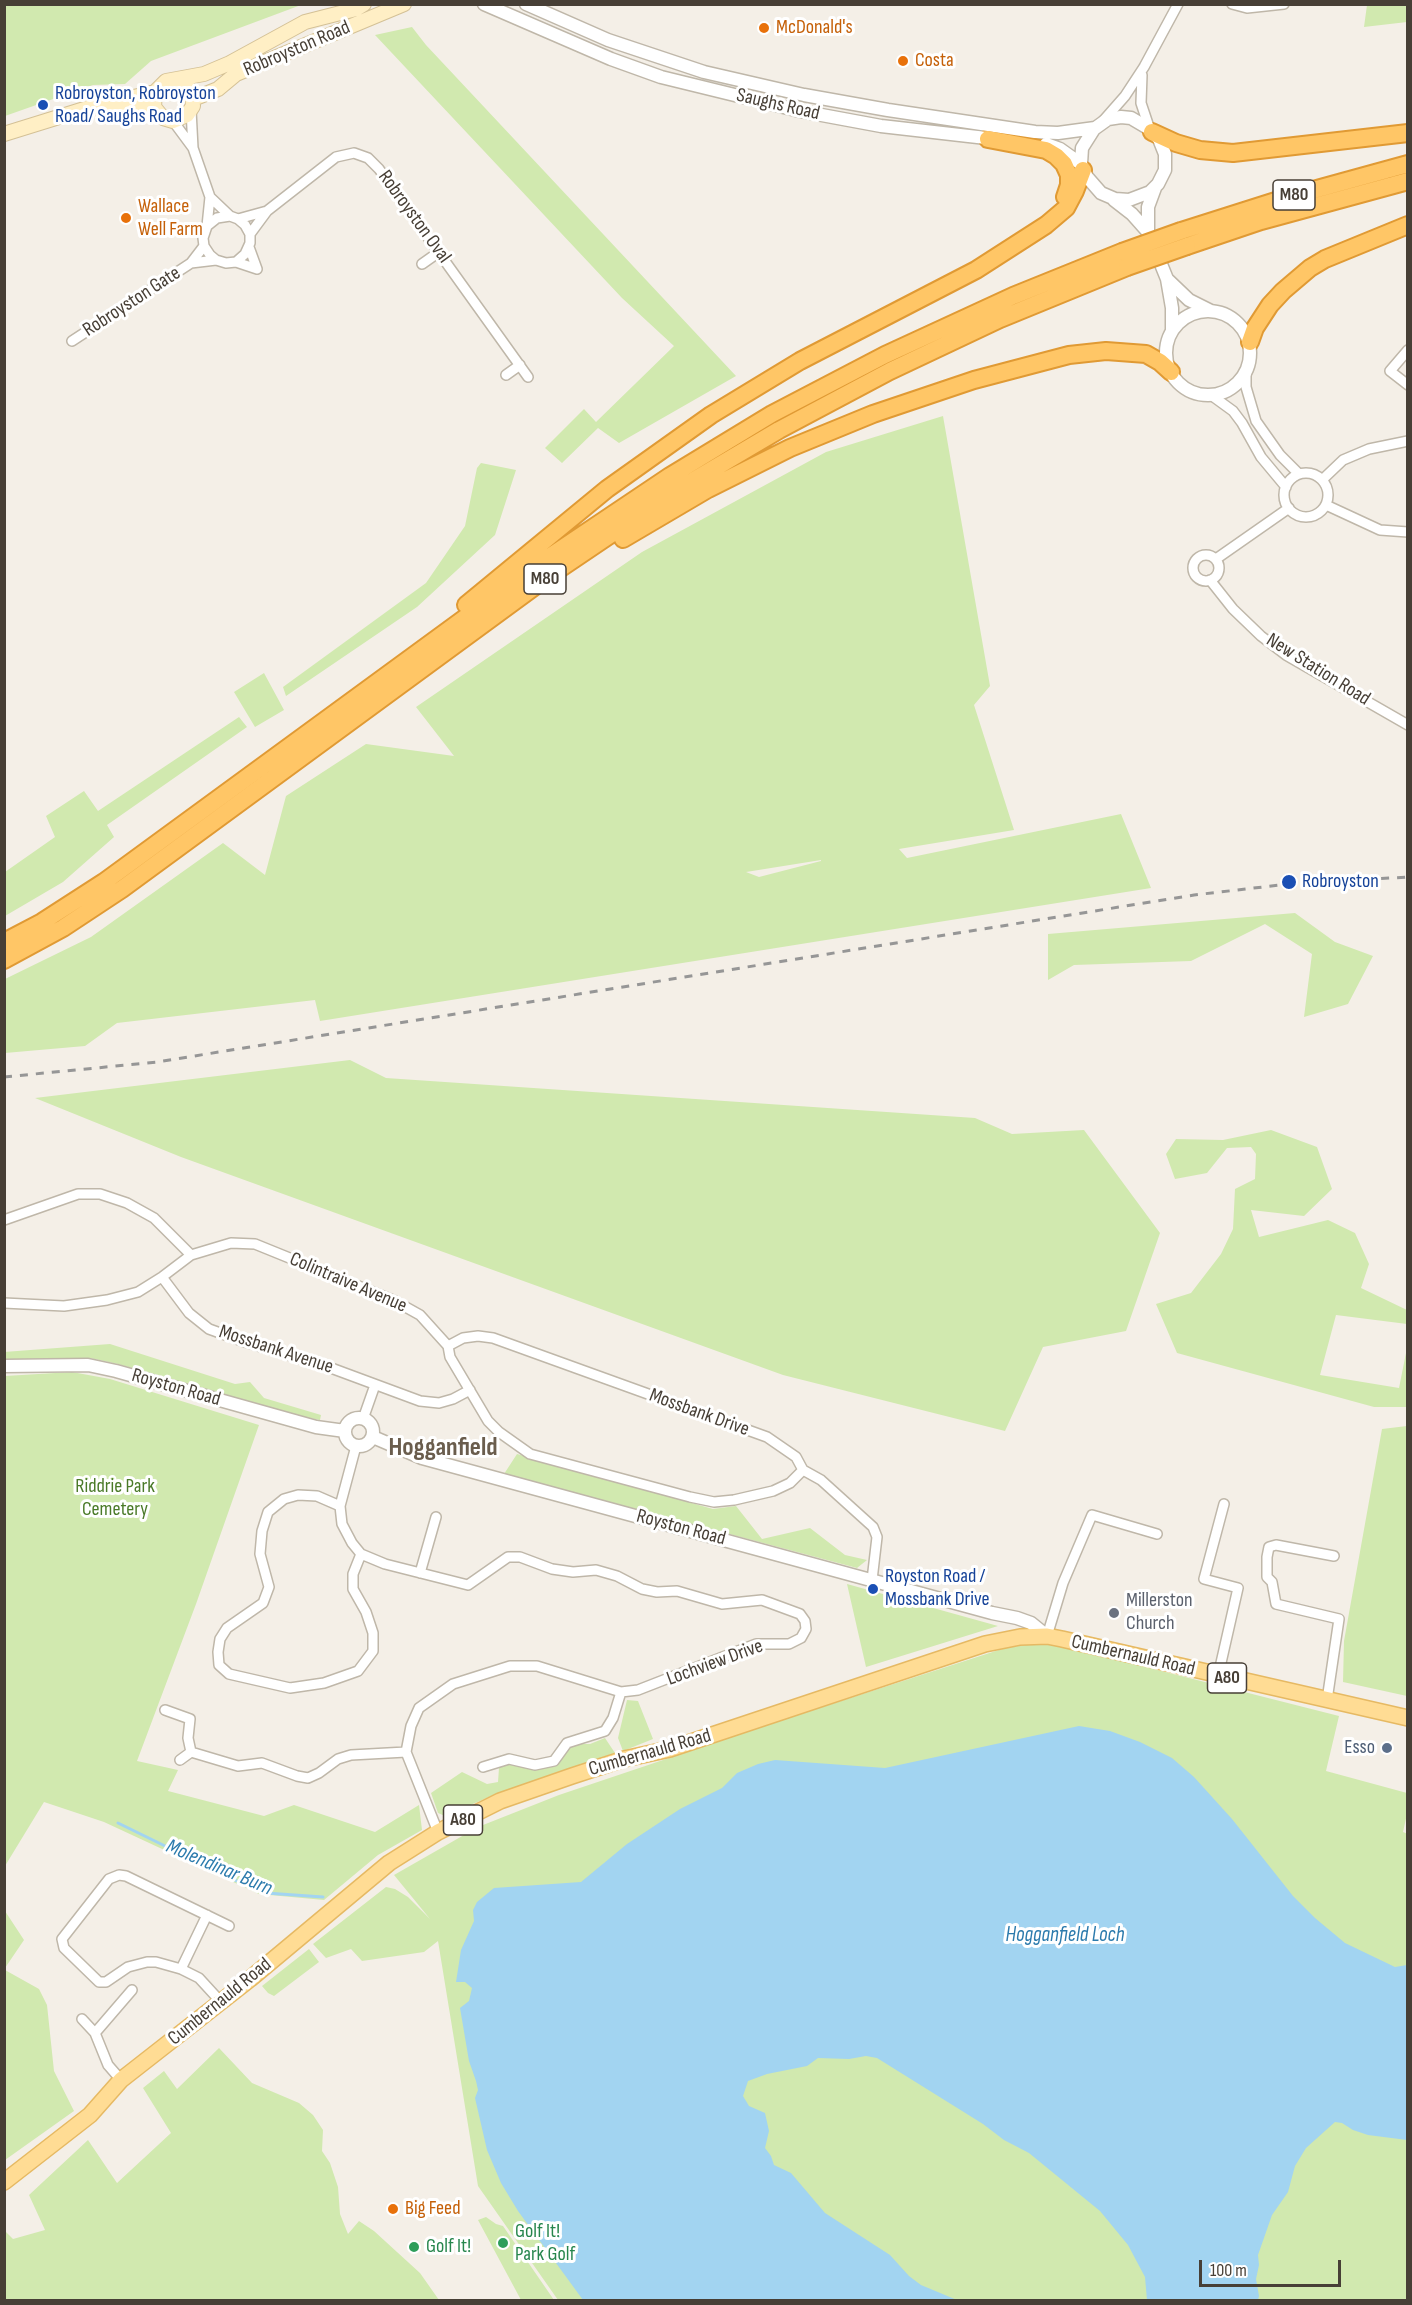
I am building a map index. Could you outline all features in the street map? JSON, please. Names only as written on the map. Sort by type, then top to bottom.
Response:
[{"type":"highway","points":[[1151,131],[1176,143],[1200,150],[1233,153],[1407,133]]},
{"type":"highway","points":[[988,139],[1046,150],[1064,164],[1069,176],[1069,185],[1060,205],[1046,225]]},
{"type":"highway","name":"M80","points":[[4,942],[42,922],[104,882],[582,533],[772,414],[937,330],[1013,296],[1124,260],[1322,187],[1407,164]]},
{"type":"highway","points":[[358,697],[575,514],[684,433],[772,376],[949,285],[1046,225],[1059,215],[1070,201],[1082,167]]},
{"type":"highway","name":"M80","points":[[1184,238],[1261,221],[1407,181]]},
{"type":"highway","points":[[1250,342],[1255,328],[1270,305],[1310,268],[1407,225]]},
{"type":"highway","name":"M80","points":[[4,960],[63,928],[122,889],[595,544],[669,495],[779,430],[934,350],[1059,294],[1124,260]]},
{"type":"highway","points":[[427,666],[617,542],[682,503],[779,453],[846,424],[974,380],[1082,353],[1120,351],[1146,354],[1171,372]]},
{"type":"main road","name":"Robroyston Road","points":[[4,134],[91,107],[154,92],[166,81],[204,74],[230,63],[305,22],[356,9],[364,4]]},
{"type":"main road","name":"Robroyston Road","points":[[173,121],[187,115],[192,104],[218,89],[236,74],[404,4]]},
{"type":"main road","points":[[177,80],[189,88],[192,104]]},
{"type":"main road","points":[[154,92],[154,107],[163,118],[173,121]]},
{"type":"main road","name":"Robroyston Road","points":[[91,107],[154,107]]},
{"type":"main road","name":"Cumbernauld Road","points":[[4,2182],[90,2115],[122,2080],[221,2002],[389,1863],[438,1832],[500,1801],[572,1776],[624,1759],[670,1749],[985,1644],[1020,1637],[1047,1636],[1407,1718]]},
{"type":"street","name":"Saughs Road","points":[[484,4],[611,59],[661,77],[800,111],[869,124],[1048,144],[1060,149],[1082,167]]},
{"type":"street","name":"Saughs Road","points":[[526,4],[608,40],[704,72],[804,95],[1035,132],[1058,133],[1098,126]]},
{"type":"street","points":[[1172,332],[1172,308],[1167,279],[1148,232],[1132,214],[1111,197],[1095,188],[1082,167],[1082,148],[1125,96],[1144,67],[1178,4]]},
{"type":"street","points":[[1232,4],[1247,8],[1284,4]]},
{"type":"street","points":[[1144,67],[1140,92],[1141,104],[1151,131]]},
{"type":"street","points":[[192,104],[193,148]]},
{"type":"street","points":[[1098,126],[1114,118],[1128,118],[1142,124],[1159,139],[1165,154],[1163,177],[1155,188],[1148,207],[1148,232]]},
{"type":"street","points":[[173,121],[193,148],[210,197],[207,226],[203,238],[204,246],[216,260]]},
{"type":"street","name":"Robroyston Oval","points":[[267,211],[336,157],[354,153],[368,158],[379,169],[528,377]]},
{"type":"street","points":[[1111,197],[1129,200],[1155,188]]},
{"type":"street","points":[[210,197],[245,225],[250,234]]},
{"type":"street","points":[[207,226],[217,218],[267,211]]},
{"type":"street","points":[[191,263],[216,260],[236,262],[257,269],[249,248],[250,234],[267,211]]},
{"type":"street","points":[[191,263],[204,246]]},
{"type":"street","points":[[236,262],[249,248]]},
{"type":"street","points":[[422,264],[439,252]]},
{"type":"street","name":"Robroyston Gate","points":[[72,340],[191,263]]},
{"type":"street","points":[[1167,279],[1189,300],[1223,314],[1242,328],[1250,342],[1246,387],[1256,421],[1280,455],[1299,474]]},
{"type":"street","points":[[1211,311],[1189,316],[1172,332],[1167,346],[1167,360],[1171,372],[1187,390],[1211,395],[1232,388],[1246,372]]},
{"type":"street","points":[[1407,350],[1390,370],[1407,385]]},
{"type":"street","points":[[506,375],[520,365]]},
{"type":"street","points":[[1211,395],[1233,411],[1261,457],[1286,487]]},
{"type":"street","points":[[1322,480],[1343,460],[1369,449],[1407,441]]},
{"type":"street","points":[[1299,474],[1314,474],[1322,480],[1328,490],[1326,505],[1322,511],[1309,517],[1294,513],[1289,508],[1284,494],[1293,477],[1299,474]]},
{"type":"street","points":[[1326,505],[1380,530],[1407,532]]},
{"type":"street","points":[[1216,559],[1289,508]]},
{"type":"street","points":[[1204,554],[1216,559],[1219,571],[1210,580],[1202,580],[1195,575],[1194,562],[1204,554]]},
{"type":"street","name":"New Station Road","points":[[1210,580],[1233,609],[1261,636],[1286,655],[1407,725]]},
{"type":"street","points":[[4,1220],[78,1194],[100,1194],[127,1203],[154,1218],[191,1255]]},
{"type":"street","name":"Colintraive Avenue","points":[[4,1303],[64,1306],[106,1300],[138,1292],[191,1255],[231,1243],[255,1244],[393,1300],[420,1315],[448,1346],[450,1357],[488,1421],[499,1432],[530,1454],[714,1502],[773,1491],[790,1483],[803,1470]]},
{"type":"street","name":"Mossbank Avenue","points":[[162,1277],[189,1313],[209,1329],[331,1368],[420,1401],[439,1403],[470,1390]]},
{"type":"street","name":"Mossbank Drive","points":[[448,1346],[463,1338],[477,1336],[493,1338],[767,1437],[796,1457],[803,1470],[821,1480],[873,1527],[877,1537],[872,1580]]},
{"type":"street","name":"Royston Road","points":[[4,1366],[60,1364],[97,1367],[316,1427],[345,1431]]},
{"type":"street","points":[[363,1419],[375,1385]]},
{"type":"street","points":[[363,1419],[372,1427],[373,1437],[367,1444],[356,1446],[350,1443],[345,1431],[353,1420],[363,1419]]},
{"type":"street","name":"Royston Road","points":[[373,1437],[422,1458],[992,1614],[1024,1620],[1047,1636]]},
{"type":"street","points":[[340,1506],[317,1496],[298,1496],[284,1499],[268,1512],[262,1531],[260,1554],[269,1587],[263,1603],[227,1628],[220,1639],[219,1665],[229,1674],[290,1688],[324,1683],[358,1671],[373,1651],[373,1633],[366,1612],[352,1589],[353,1574],[361,1554],[342,1524],[340,1506],[356,1446]]},
{"type":"street","points":[[1218,1676],[1238,1588],[1204,1579],[1224,1504]]},
{"type":"street","points":[[1047,1636],[1063,1583],[1092,1515],[1157,1534]]},
{"type":"street","points":[[420,1574],[436,1516]]},
{"type":"street","points":[[1327,1700],[1339,1619],[1276,1604],[1272,1582],[1267,1577],[1269,1547],[1276,1545],[1334,1556]]},
{"type":"street","name":"Lochview Drive","points":[[361,1554],[385,1564],[468,1585],[508,1557],[520,1557],[552,1569],[573,1572],[596,1570],[617,1576],[642,1589],[657,1592],[677,1591],[722,1604],[762,1600],[800,1614],[805,1621],[806,1629],[801,1638],[789,1644],[756,1644],[638,1690],[621,1692]]},
{"type":"street","name":"Royston Road","points":[[992,1614],[1012,1625],[1020,1637]]},
{"type":"street","points":[[438,1832],[406,1752],[411,1726],[419,1708],[453,1684],[510,1665],[537,1666],[621,1692],[613,1718],[605,1731],[567,1743],[554,1761],[535,1765],[509,1759],[483,1767]]},
{"type":"street","points":[[165,1710],[190,1719],[188,1738],[191,1752]]},
{"type":"street","points":[[191,1752],[238,1766],[262,1763],[308,1778],[338,1759],[351,1755],[406,1752]]},
{"type":"street","points":[[180,1760],[191,1752]]},
{"type":"street","points":[[221,2002],[204,1981],[162,1964],[147,1962],[123,1970],[102,1982],[97,1980],[64,1948],[62,1939],[109,1879],[116,1876],[126,1876],[229,1926]]},
{"type":"street","points":[[181,1970],[207,1915]]},
{"type":"street","points":[[95,2033],[132,1990]]},
{"type":"street","points":[[82,2019],[95,2033],[108,2065],[122,2080]]},
{"type":"green space","points":[[4,5],[301,5],[151,61],[125,84],[93,85],[5,116]]},
{"type":"green space","points":[[1367,5],[1407,5],[1407,22],[1364,27]]},
{"type":"green space","points":[[412,27],[426,45],[736,376],[619,443],[598,428],[562,463],[545,448],[584,409],[596,422],[674,346],[622,298],[375,35]]},
{"type":"green space","points":[[943,416],[990,686],[974,705],[1014,830],[899,849],[907,858],[1121,814],[1151,888],[320,1021],[315,1000],[117,1023],[85,1046],[5,1053],[5,979],[91,937],[223,843],[265,875],[286,796],[366,744],[454,756],[416,707],[642,552],[826,452]],"holes":[[[821,860],[821,861],[759,877],[746,872]]]},
{"type":"green space","points":[[481,463],[516,470],[495,535],[417,607],[286,696],[283,687],[426,583],[465,526],[477,468]]},
{"type":"green space","points":[[264,673],[284,710],[255,727],[234,692]]},
{"type":"green space","points":[[239,717],[247,727],[107,825],[114,837],[63,882],[5,916],[5,872],[55,837],[46,816],[84,791],[98,811]]},
{"type":"green space","points":[[1295,913],[1335,942],[1373,956],[1348,1004],[1304,1017],[1312,954],[1265,924],[1191,961],[1074,965],[1048,980],[1048,934]]},
{"type":"green space","points":[[350,1060],[386,1078],[975,1118],[1012,1134],[1084,1130],[1160,1233],[1126,1331],[1043,1347],[1005,1431],[783,1375],[181,1157],[35,1098]]},
{"type":"green space","points":[[1271,1130],[1317,1147],[1332,1189],[1304,1216],[1251,1210],[1259,1237],[1328,1220],[1355,1233],[1369,1264],[1361,1288],[1407,1310],[1407,1324],[1336,1315],[1320,1375],[1399,1388],[1407,1348],[1407,1407],[1374,1407],[1177,1353],[1156,1304],[1191,1293],[1221,1254],[1233,1229],[1235,1189],[1255,1179],[1256,1154],[1251,1147],[1227,1148],[1207,1173],[1175,1179],[1166,1154],[1176,1139],[1223,1140]]},
{"type":"green space","points":[[110,1344],[235,1384],[250,1382],[264,1398],[321,1415],[320,1420],[118,1364],[90,1358],[5,1360],[4,1352]]},
{"type":"green space","name":"Riddrie Park Cemetery","points":[[72,1372],[110,1379],[259,1425],[196,1604],[137,1761],[178,1770],[168,1791],[264,1816],[294,1805],[375,1832],[419,1805],[422,1830],[378,1855],[324,1900],[259,1894],[104,1822],[44,1802],[5,1866],[5,1376]]},
{"type":"green space","points":[[1408,1426],[1407,1696],[1343,1682],[1344,1641],[1382,1429]]},
{"type":"green space","points":[[517,1454],[713,1509],[736,1506],[762,1539],[810,1528],[845,1555],[867,1560],[857,1568],[504,1474]]},
{"type":"green space","points":[[847,1584],[998,1626],[866,1667]]},
{"type":"green space","name":"Hogganfield Loch","points":[[1047,1642],[1339,1716],[1326,1771],[1407,1793],[1407,1814],[1403,1832],[1408,1834],[1407,2300],[558,2300],[478,2186],[438,1941],[424,1952],[362,1961],[351,1949],[326,1958],[313,1944],[386,1887],[395,1889],[408,1897],[430,1919],[394,1875],[478,1827],[559,1795],[773,1723],[1005,1648]]},
{"type":"green space","points":[[627,1700],[638,1701],[653,1739],[623,1751],[618,1738]]},
{"type":"green space","points":[[605,1738],[615,1753],[498,1793],[445,1816],[438,1813],[431,1793],[462,1772],[487,1784],[498,1782],[499,1768],[505,1764],[536,1769],[576,1744],[590,1744]]},
{"type":"green space","points":[[5,1911],[24,1940],[5,1968]]},
{"type":"green space","points":[[309,1949],[319,1962],[274,1996],[268,1993],[262,1986]]},
{"type":"green space","points":[[5,1970],[39,1989],[47,2005],[54,2071],[74,2111],[5,2160]]},
{"type":"green space","name":"Golf It!","points":[[219,2048],[252,2083],[299,2103],[313,2115],[323,2130],[322,2151],[330,2163],[338,2187],[340,2214],[348,2234],[359,2221],[374,2231],[420,2273],[439,2300],[5,2300],[5,2231],[13,2239],[45,2230],[29,2195],[88,2140],[117,2183],[171,2133],[143,2088],[164,2071],[177,2089]]},
{"type":"green space","name":"Golf It! Park Golf","points":[[486,2217],[503,2226],[554,2300],[521,2300],[478,2220]]},
{"type":"water","name":"Hogganfield Loch","points":[[1079,1726],[1110,1731],[1140,1742],[1172,1758],[1194,1777],[1232,1819],[1293,1896],[1315,1918],[1345,1943],[1395,1967],[1407,1965],[1407,2140],[1368,2135],[1335,2122],[1306,2148],[1295,2166],[1288,2192],[1272,2215],[1258,2255],[1259,2265],[1256,2279],[1258,2300],[1147,2300],[1145,2277],[1128,2245],[1100,2211],[1029,2153],[1004,2140],[983,2124],[877,2058],[866,2056],[849,2059],[818,2058],[807,2066],[767,2074],[748,2081],[743,2096],[749,2106],[765,2113],[769,2131],[765,2148],[774,2165],[791,2173],[825,2213],[890,2255],[909,2276],[921,2285],[957,2300],[583,2300],[518,2211],[501,2183],[487,2150],[475,2098],[478,2090],[469,2061],[460,2008],[469,2001],[472,1988],[465,1982],[456,1982],[461,1950],[474,1921],[473,1910],[477,1902],[494,1888],[581,1882],[627,1844],[680,1809],[722,1788],[737,1773],[758,1764],[775,1760],[885,1768]]},
{"type":"waterway","name":"Molendinar Burn","points":[[118,1823],[266,1893],[323,1897]]},
{"type":"railway","points":[[4,1077],[157,1062],[1194,895],[1289,884],[1408,877]]},
{"type":"place","name":"McDonald's","points":[[764,28]]},
{"type":"place","name":"Costa","points":[[903,61]]},
{"type":"place","name":"Robroyston, Robroyston Road/ Saughs Road","points":[[43,105]]},
{"type":"place","name":"Wallace Well Farm","points":[[126,218]]},
{"type":"place","name":"Robroyston","points":[[1289,882]]},
{"type":"place","name":"Royston Road / Mossbank Drive","points":[[873,1589]]},
{"type":"place","name":"Millerston Church","points":[[1114,1613]]},
{"type":"place","name":"Esso","points":[[1387,1748]]},
{"type":"place","name":"Big Feed","points":[[393,2209]]},
{"type":"place","name":"Golf It! Park Golf","points":[[503,2243]]},
{"type":"place","name":"Golf It!","points":[[414,2247]]},
{"type":"district","name":"Hogganfield","points":[[443,1448]]}]
